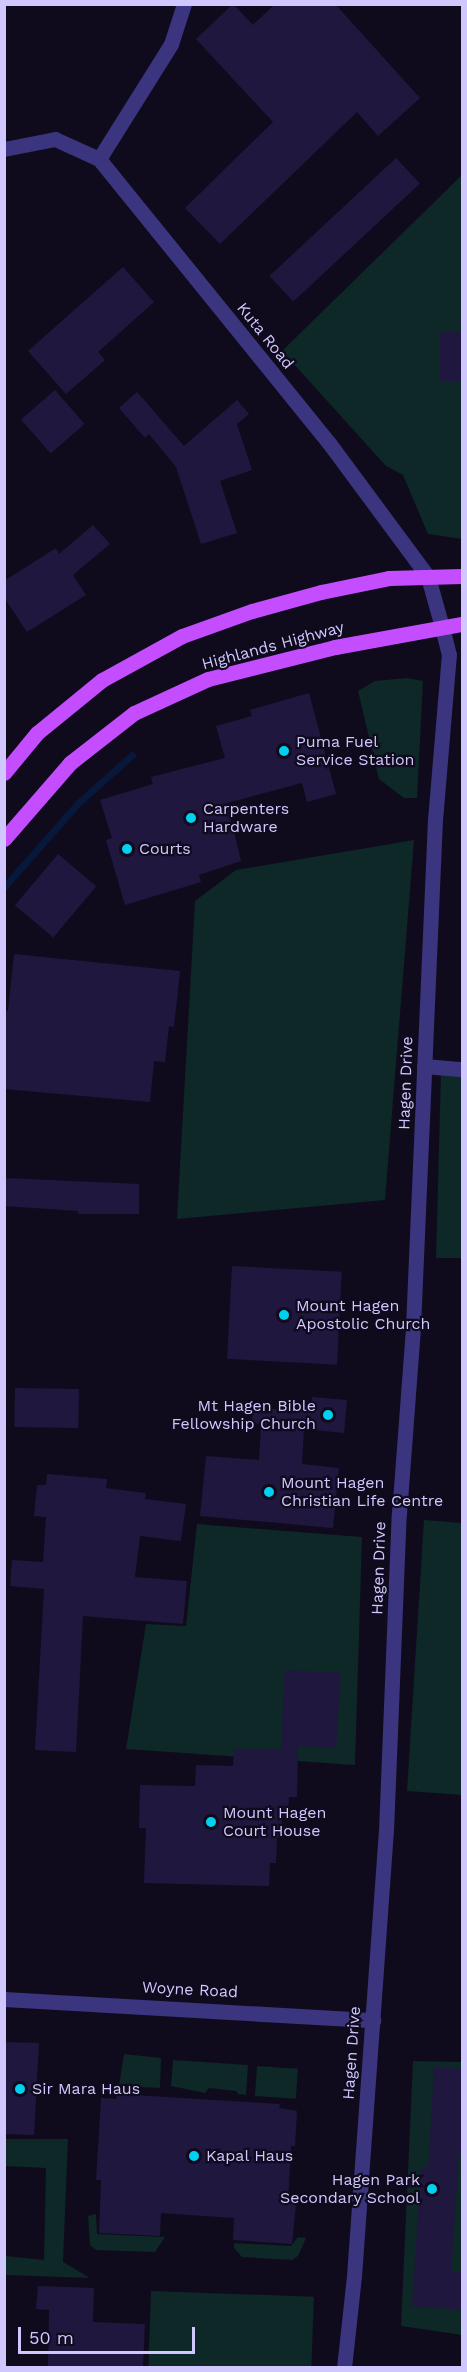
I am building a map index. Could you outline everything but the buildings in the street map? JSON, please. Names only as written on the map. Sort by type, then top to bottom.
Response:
[{"type":"main road","name":"Highlands Highway","points":[[4,773],[36,734],[102,680],[182,636],[252,611],[321,592],[389,578],[462,576]]},
{"type":"main road","name":"Highlands Highway","points":[[4,839],[70,763],[134,713],[208,679],[335,647],[462,624]]},
{"type":"street","points":[[99,159],[171,44],[184,4]]},
{"type":"street","name":"Kuta Road","points":[[4,149],[55,139],[99,159],[329,443],[428,577],[442,627]]},
{"type":"street","name":"Hagen Drive","points":[[344,2367],[354,2276],[386,1831],[399,1514],[413,1327],[435,820],[449,656],[442,627]]},
{"type":"street","points":[[424,1066],[462,1069]]},
{"type":"street","name":"Woyne Road","points":[[4,1999],[373,2020]]},
{"type":"green space","points":[[462,175],[462,539],[428,534],[403,475],[386,466],[282,351]]},
{"type":"green space","points":[[407,678],[423,681],[417,798],[404,798],[379,779],[358,691],[375,681]]},
{"type":"green space","points":[[414,840],[385,1200],[177,1219],[195,901],[236,870]]},
{"type":"green space","points":[[441,1073],[462,1075],[462,1258],[436,1258]]},
{"type":"green space","points":[[424,1520],[462,1523],[462,1795],[407,1791]]},
{"type":"green space","points":[[197,1524],[362,1537],[355,1765],[126,1749],[146,1624],[186,1626]]},
{"type":"green space","points":[[124,2054],[161,2058],[160,2088],[119,2086]]},
{"type":"green space","points":[[173,2060],[248,2065],[246,2095],[238,2094],[236,2091],[209,2088],[205,2093],[171,2086]]},
{"type":"green space","name":"Hagen Park Secondary School","points":[[413,2061],[462,2062],[462,2335],[401,2326]]},
{"type":"green space","points":[[257,2066],[298,2069],[296,2099],[255,2096]]},
{"type":"green space","points":[[5,2139],[68,2139],[63,2262],[90,2278],[5,2275],[5,2256],[44,2260],[46,2168],[5,2166]]},
{"type":"green space","points":[[96,2214],[97,2234],[165,2237],[155,2252],[96,2250],[90,2245],[88,2216]]},
{"type":"green space","points":[[298,2237],[306,2238],[298,2256],[292,2260],[242,2257],[234,2248],[234,2243],[291,2246]]},
{"type":"green space","points":[[151,2291],[314,2297],[311,2368],[148,2367]]},
{"type":"waterway","points":[[4,887],[78,803],[132,755]]},
{"type":"place","name":"Puma Fuel Service Station","points":[[284,751]]},
{"type":"place","name":"Carpenters Hardware","points":[[191,818]]},
{"type":"place","name":"Courts","points":[[127,849]]},
{"type":"place","name":"Mount Hagen Apostolic Church","points":[[284,1315]]},
{"type":"place","name":"Mt Hagen Bible Fellowship Church","points":[[328,1415]]},
{"type":"place","name":"Mount Hagen Christian Life Centre","points":[[269,1492]]},
{"type":"place","name":"Mount Hagen Court House","points":[[211,1822]]},
{"type":"place","name":"Sir Mara Haus","points":[[20,2089]]},
{"type":"place","name":"Kapal Haus","points":[[194,2156]]},
{"type":"place","name":"Hagen Park Secondary School","points":[[432,2189]]}]
